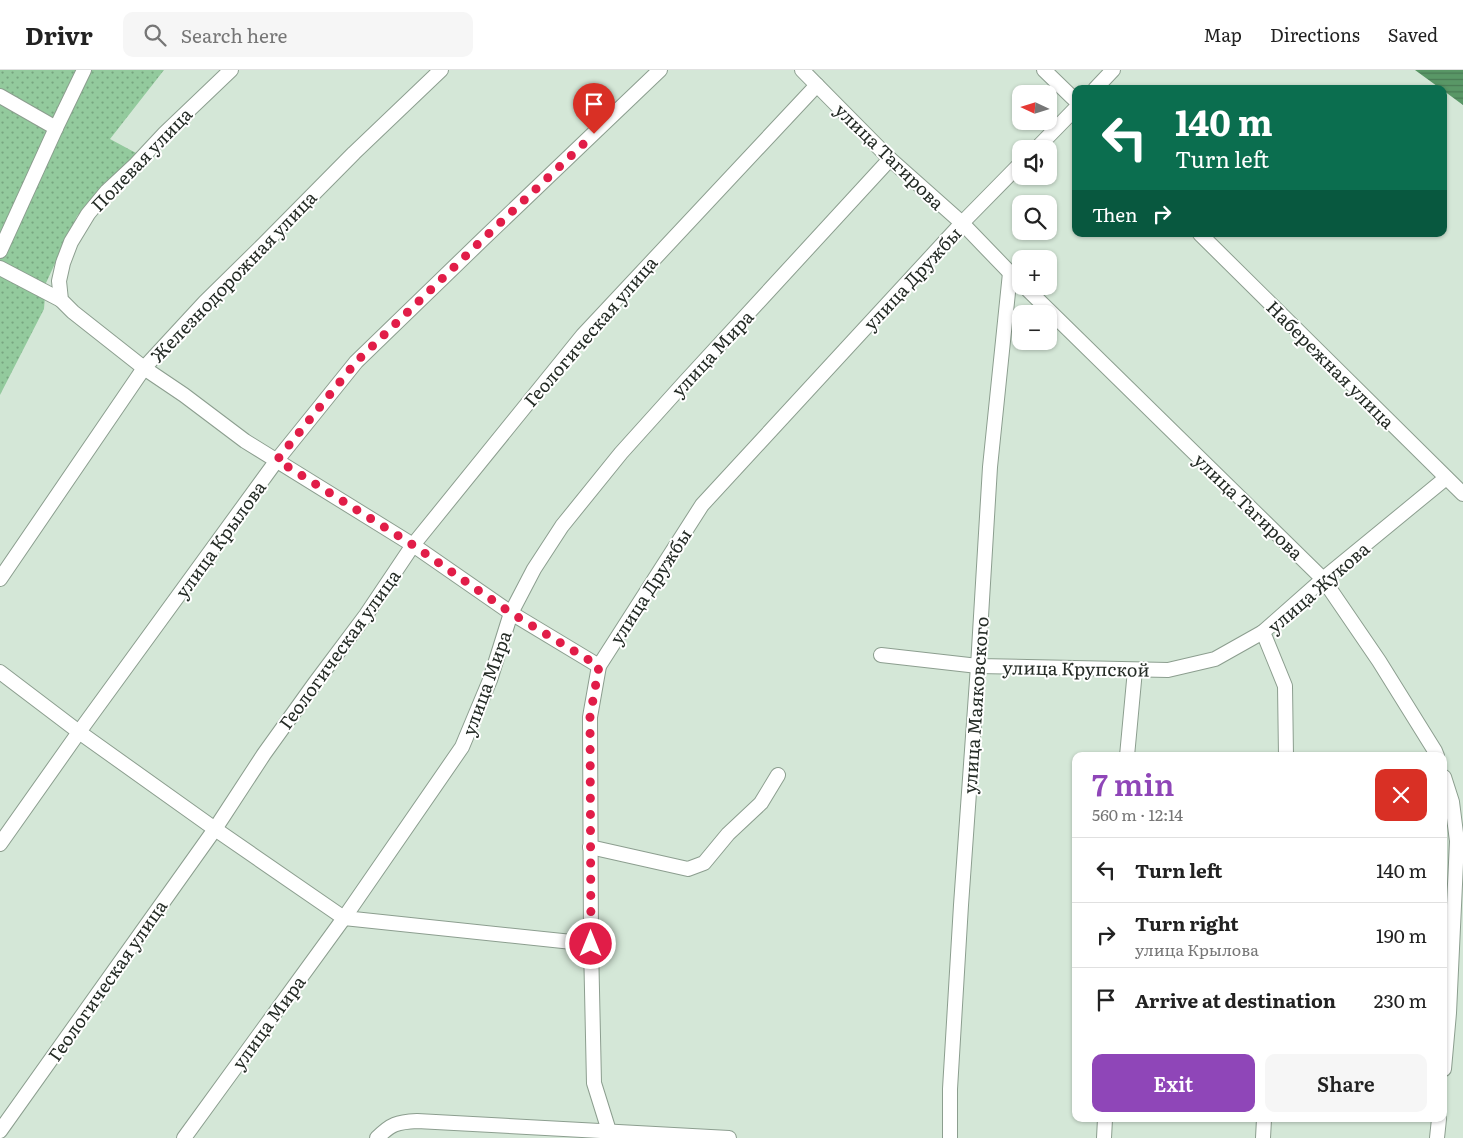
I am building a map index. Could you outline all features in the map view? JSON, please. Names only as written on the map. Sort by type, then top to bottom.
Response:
[{"type":"street","points":[[0,251],[84,70]]},
{"type":"street","name":"Полевая улица","points":[[62,300],[59,281],[63,263],[71,242],[88,214],[107,191],[230,70]]},
{"type":"street","name":"Железнодорожная улица","points":[[0,578],[144,368],[205,302],[354,153],[441,70]]},
{"type":"street","name":"улица Крылова","points":[[0,844],[277,460],[356,362],[488,233],[660,70]]},
{"type":"street","name":"улица Тагирова","points":[[802,70],[890,159],[962,223],[1010,273]]},
{"type":"street","points":[[1044,70],[1072,97]]},
{"type":"street","points":[[1099,85],[1113,70]]},
{"type":"street","name":"Геологическая улица","points":[[0,1131],[215,829],[264,754],[366,615],[413,545],[582,335],[817,85]]},
{"type":"street","points":[[0,96],[56,128]]},
{"type":"street","points":[[1045,140],[1072,112]]},
{"type":"street","name":"улица Мира","points":[[184,1138],[344,918],[462,747],[490,680],[511,613],[534,569],[562,526],[684,382],[890,159]]},
{"type":"street","name":"улица Дружбы","points":[[610,1134],[594,1083],[590,717],[599,666],[702,505],[962,223],[1012,173]]},
{"type":"street","name":"Набережная улица","points":[[1203,237],[1463,494]]},
{"type":"street","points":[[0,268],[62,300],[72,312],[144,368],[184,395],[245,441],[413,545],[511,613],[599,666]]},
{"type":"street","name":"улица Маяковского","points":[[950,1138],[950,1089],[990,466],[1010,273]]},
{"type":"street","name":"улица Тагирова","points":[[1033,295],[1323,579],[1380,661],[1435,752]]},
{"type":"street","name":"улица Жукова","points":[[1286,752],[1285,686],[1263,632],[1323,579],[1446,478]]},
{"type":"street","name":"улица Крупской","points":[[881,656],[978,666],[1168,670],[1215,659],[1263,632]]},
{"type":"street","points":[[1127,752],[1135,670]]},
{"type":"street","points":[[0,672],[79,732],[344,918],[591,944]]},
{"type":"street","points":[[590,847],[688,869],[704,863],[728,834],[761,803],[778,775]]},
{"type":"street","points":[[1447,786],[1460,843],[1447,1035]]},
{"type":"street","points":[[377,1138],[385,1130],[399,1122],[417,1121],[610,1134],[729,1138]]},
{"type":"street","points":[[1104,1138],[1105,1122]]},
{"type":"street","points":[[1263,1138],[1264,1122]]},
{"type":"street","points":[[1438,1138],[1439,1122]]},
{"type":"shaded area","points":[[0,70],[164,70],[110,139],[136,153],[77,216],[46,283],[44,309],[0,395]]},
{"type":"shaded area","points":[[1415,70],[1463,70],[1463,105],[1447,93],[1447,85],[1436,85]]},
{"type":"route","points":[[591,944],[590,717],[599,666],[511,613],[413,545],[277,460],[356,362],[594,134]]}]
